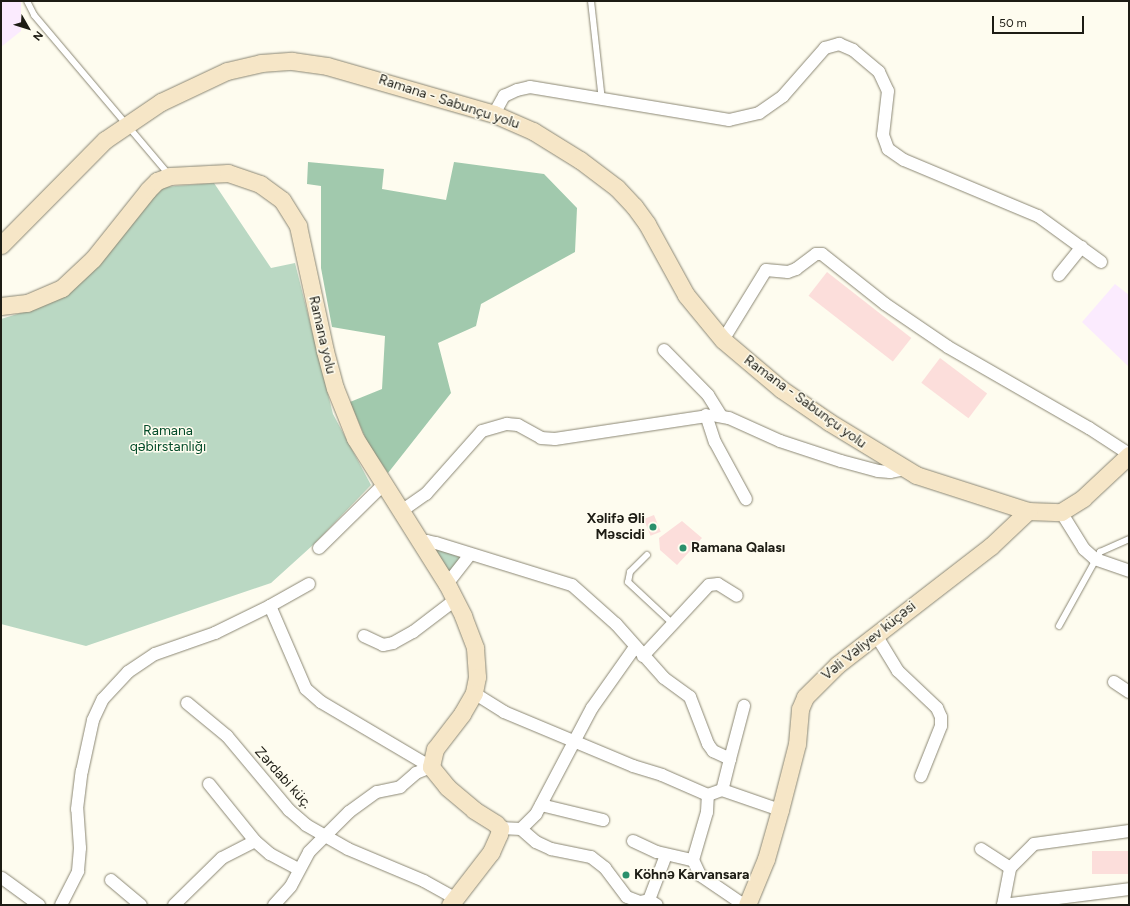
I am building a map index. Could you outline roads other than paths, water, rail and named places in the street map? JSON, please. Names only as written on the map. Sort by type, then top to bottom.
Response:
[{"type":"street","points":[[494,114],[504,96],[517,90],[530,88],[602,101],[729,120],[759,113],[783,96],[825,48],[839,44],[853,50],[879,72],[888,92],[883,135],[888,149],[904,160],[1038,216],[1101,262]]},
{"type":"street","name":"Ramana - Sabunçu yolu","points":[[1,245],[82,161],[125,124],[174,96],[227,71],[261,63],[292,61],[327,66],[389,82],[494,114],[553,142],[617,188],[647,224],[693,306],[723,340],[798,401],[905,469],[931,481],[1028,511],[1061,512]]},
{"type":"street","name":"Ramana yolu","points":[[1,306],[27,303],[62,288],[93,259],[148,190],[158,181],[170,176],[228,174],[245,178],[272,191],[282,200],[292,213],[299,232],[335,388],[355,438],[382,486],[447,584],[475,648],[477,677],[474,693],[462,714],[435,749],[431,767]]},
{"type":"street","points":[[1059,275],[1082,247]]},
{"type":"street","points":[[723,340],[766,270],[788,272],[796,269],[816,254],[822,254],[885,304],[948,347],[1089,428],[1129,455],[1083,498],[1061,512],[1084,549],[1095,559],[1129,571]]},
{"type":"street","points":[[664,350],[708,395],[720,416]]},
{"type":"street","points":[[400,512],[426,494],[482,432],[496,425],[518,425],[541,438],[555,439],[706,415],[720,416],[780,440],[841,461],[878,471],[890,472],[905,469]]},
{"type":"street","points":[[706,415],[715,442],[746,499]]},
{"type":"street","points":[[319,548],[382,486]]},
{"type":"street","name":"Vəli Vəliyev küçəsi","points":[[746,905],[766,859],[780,810],[797,744],[802,703],[822,678],[991,546],[1028,511]]},
{"type":"street","points":[[420,543],[427,541],[572,585],[616,624],[664,678],[690,698],[708,744],[713,751],[730,759]]},
{"type":"street","points":[[447,584],[470,555]]},
{"type":"street","points":[[643,656],[672,623],[714,583],[737,596]]},
{"type":"street","points":[[60,905],[78,871],[80,848],[76,809],[82,771],[94,720],[103,699],[128,672],[155,654],[215,633],[270,606],[309,584]]},
{"type":"street","points":[[364,636],[383,645],[393,643],[455,600]]},
{"type":"street","points":[[270,606],[306,689],[321,702],[431,767],[447,787],[500,828],[521,828],[530,822],[600,694],[635,647]]},
{"type":"street","points":[[876,635],[898,671],[937,708],[941,717],[941,726],[921,776]]},
{"type":"street","points":[[1114,682],[1129,692]]},
{"type":"street","points":[[474,693],[504,712],[708,795],[722,790],[780,810]]},
{"type":"street","name":"Zərdabi küç.","points":[[187,703],[227,736],[289,810],[323,837],[452,901]]},
{"type":"street","points":[[722,790],[744,706]]},
{"type":"street","points":[[274,905],[291,886],[298,870],[323,837],[376,792],[400,787],[416,774],[431,767]]},
{"type":"street","points":[[209,784],[255,840],[270,854],[298,870]]},
{"type":"street","points":[[708,795],[707,812],[693,860],[700,875],[746,905]]},
{"type":"street","points":[[541,804],[603,820]]},
{"type":"street","points":[[452,901],[491,852],[498,839],[500,828]]},
{"type":"street","points":[[521,828],[536,842],[551,849],[590,857],[605,868],[627,897],[640,902],[653,902],[666,855]]},
{"type":"street","points":[[1129,831],[1034,844],[1010,868],[1003,905],[1074,902],[1129,889]]},
{"type":"street","points":[[174,905],[222,858],[255,840]]},
{"type":"street","points":[[633,841],[666,855],[693,860]]},
{"type":"street","points":[[981,849],[1010,868]]},
{"type":"street","points":[[2,878],[39,905]]},
{"type":"street","points":[[111,880],[141,905]]},
{"type":"lane","points":[[27,1],[34,15],[170,176]]},
{"type":"lane","points":[[591,1],[602,101]]},
{"type":"lane","points":[[1059,626],[1095,559],[1107,547],[1129,539]]},
{"type":"lane","points":[[647,555],[630,572],[628,582],[672,623]]},
{"type":"place","name":"Xəlifə Əli Məscidi","points":[[653,527]]},
{"type":"place","name":"Ramana Qalası","points":[[683,548]]},
{"type":"place","name":"Köhnə Karvansara","points":[[626,875]]},
{"type":"park label","name":"Ramana qəbirstanlığı","points":[[168,440]]}]
